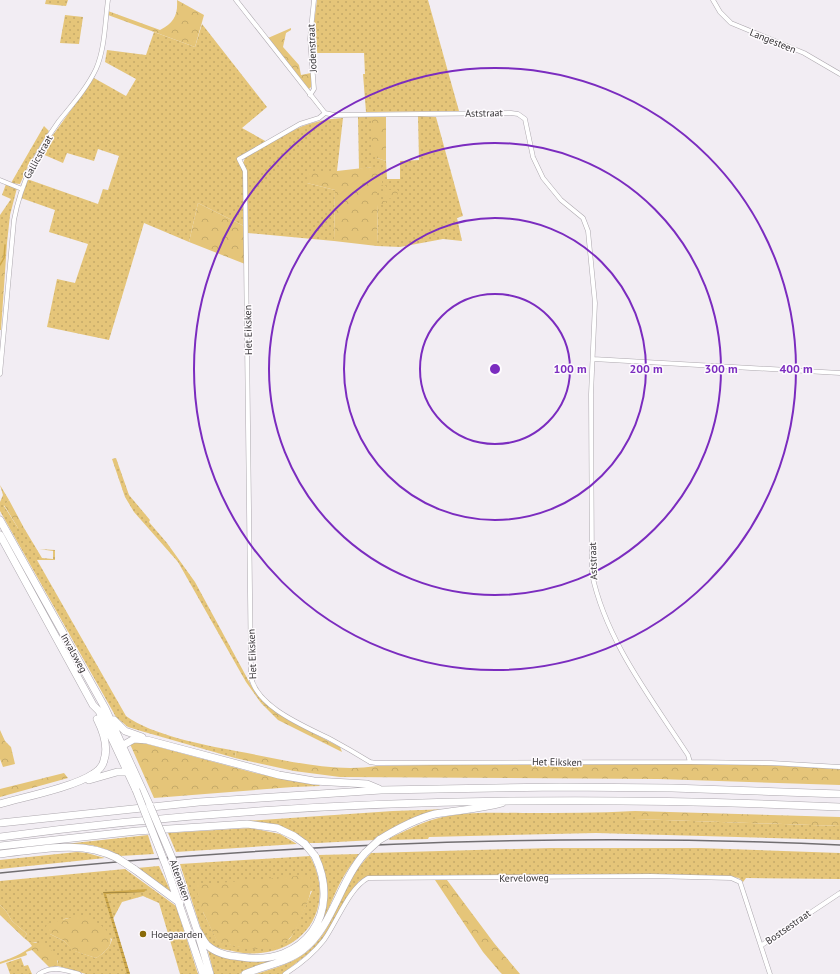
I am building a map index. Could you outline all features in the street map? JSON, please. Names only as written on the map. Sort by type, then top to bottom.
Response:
[{"type":"highway","name":"Invalsweg","points":[[0,520],[105,708],[136,775],[139,790]]},
{"type":"highway","name":"Invalsweg","points":[[0,535],[93,705],[99,712],[127,771],[139,790]]},
{"type":"highway","points":[[75,782],[97,772],[104,760],[105,742],[93,705]]},
{"type":"highway","points":[[105,708],[117,725],[124,731],[147,740],[279,775],[314,781],[367,784],[381,790]]},
{"type":"highway","points":[[118,751],[123,745],[134,739],[147,740]]},
{"type":"highway","points":[[0,804],[75,782],[118,772],[127,771],[136,775]]},
{"type":"highway","points":[[0,823],[199,802],[381,790],[560,787],[672,788],[840,794]]},
{"type":"highway","name":"Altenaken","points":[[139,790],[175,865],[210,974]]},
{"type":"highway","name":"Altenaken","points":[[139,790],[180,903],[203,974]]},
{"type":"highway","points":[[245,974],[295,955],[313,941],[323,927],[347,876],[365,852],[379,840],[416,820],[435,814],[491,806],[511,800]]},
{"type":"highway","points":[[0,837],[131,821],[228,813],[384,804],[511,800],[672,801],[840,807]]},
{"type":"highway","points":[[0,846],[137,831],[247,824],[277,828],[294,836],[305,844],[315,856],[322,870],[325,900],[322,912],[310,934],[293,948],[279,955],[262,959],[229,956],[219,953],[208,946],[197,930]]},
{"type":"highway","points":[[0,854],[78,847],[105,851],[134,869],[180,903]]},
{"type":"street","name":"Gallicstraat","points":[[0,374],[14,220],[22,189],[31,165],[42,145],[85,87],[96,68],[108,0]]},
{"type":"street","points":[[236,0],[324,113]]},
{"type":"street","name":"Jodenstraat","points":[[310,95],[314,89],[310,39],[313,0]]},
{"type":"street","name":"Langesteen","points":[[713,0],[720,12],[731,23],[804,53],[840,74]]},
{"type":"street","name":"Aststraat","points":[[324,113],[334,115],[518,114],[525,119],[533,157],[544,178],[561,200],[580,214],[585,223],[595,303],[591,394],[592,574],[595,589],[602,612],[623,652],[688,755],[690,762]]},
{"type":"street","name":"Het Eiksken","points":[[324,113],[319,118],[300,124],[239,159],[245,171],[251,677],[254,687],[278,710],[292,720],[370,762],[690,762],[771,763],[840,767]]},
{"type":"street","points":[[0,180],[22,189]]},
{"type":"street","points":[[593,359],[840,373]]},
{"type":"street","name":"Kerveloweg","points":[[284,974],[308,956],[324,940],[358,884],[368,878],[374,877],[651,876],[731,878],[740,882],[742,885],[762,945]]},
{"type":"street","name":"Bostsestraat","points":[[770,974],[762,945],[840,893]]},
{"type":"street","points":[[50,968],[52,974]]},
{"type":"street","points":[[39,974],[50,968],[79,974]]},
{"type":"green space","points":[[46,0],[68,0],[66,6],[45,4]]},
{"type":"green space","points":[[177,0],[204,15],[195,47],[108,15],[108,11],[160,30],[169,24],[174,18],[177,10]]},
{"type":"green space","points":[[317,0],[428,0],[459,111],[366,112],[363,74],[365,74],[364,53],[315,53],[313,30]]},
{"type":"green space","points":[[65,15],[83,17],[79,44],[60,43]]},
{"type":"green space","points":[[202,24],[267,107],[242,128],[267,142],[237,158],[243,171],[244,226],[198,203],[189,242],[144,223],[109,340],[47,327],[57,279],[75,283],[88,244],[49,232],[55,210],[21,198],[27,179],[98,204],[103,189],[108,190],[119,156],[98,149],[94,161],[67,153],[63,163],[40,153],[94,78],[126,96],[136,79],[105,62],[107,50],[146,55],[154,32],[195,47]]},
{"type":"green space","points":[[291,28],[291,30],[286,33],[283,47],[299,65],[301,75],[311,73],[311,87],[309,89],[268,38]]},
{"type":"green space","points":[[418,116],[436,117],[463,216],[457,218],[462,241],[443,239],[400,247],[377,246],[378,204],[385,201],[377,201],[377,189],[383,189],[384,198],[397,190],[386,190],[382,186],[372,167],[359,169],[358,117],[372,117],[372,152],[377,153],[377,158],[386,161],[387,179],[400,179],[400,161],[419,160]]},
{"type":"green space","points":[[372,117],[386,117],[386,161],[377,158],[377,153],[372,153]]},
{"type":"green space","points":[[343,118],[337,171],[307,171],[307,183],[335,190],[334,241],[248,233],[246,169],[243,163],[245,158],[280,137],[303,126],[328,119]]},
{"type":"green space","points":[[44,126],[49,131],[29,164],[20,184],[11,183]]},
{"type":"green space","points":[[382,167],[382,185],[386,186],[386,190],[398,190],[397,199],[383,198],[383,189],[377,189],[377,201],[386,201],[386,204],[378,204],[377,246],[334,241],[335,190],[307,183],[307,171],[337,171]]},
{"type":"green space","points":[[6,184],[17,188],[10,215],[7,243],[0,243],[0,215],[11,199],[2,195]]},
{"type":"green space","points":[[198,203],[244,226],[245,264],[189,242]]},
{"type":"green space","points":[[0,243],[7,243],[1,330],[0,330]]},
{"type":"green space","points":[[116,458],[129,495],[150,520],[149,522],[167,543],[195,582],[252,687],[264,700],[261,703],[246,682],[178,562],[134,512],[125,497],[112,459]]},
{"type":"green space","points":[[0,485],[9,500],[4,506],[18,528],[24,528],[42,558],[53,559],[53,551],[39,549],[55,550],[55,560],[37,560],[126,716],[137,723],[164,734],[236,751],[235,758],[128,727],[116,717],[0,511],[0,502],[3,495]]},
{"type":"green space","points":[[9,500],[24,528],[18,528],[4,505]]},
{"type":"green space","points":[[264,700],[288,720],[340,747],[342,752],[278,720],[261,703]]},
{"type":"green space","points":[[0,730],[5,741],[11,747],[15,764],[3,767],[0,759]]},
{"type":"green space","points":[[136,741],[255,773],[293,781],[293,787],[154,798],[130,744]]},
{"type":"green space","points":[[236,751],[306,764],[342,768],[551,763],[666,763],[840,769],[840,785],[658,779],[340,777],[294,771],[235,758]]},
{"type":"green space","points":[[64,773],[68,778],[0,797],[0,789]]},
{"type":"green space","points":[[293,781],[318,784],[320,786],[293,787]]},
{"type":"green space","points":[[450,809],[415,818],[396,826],[374,840],[309,843],[287,829],[279,826],[246,821],[393,811]]},
{"type":"green space","points":[[635,811],[636,819],[840,826],[840,840],[596,833],[429,837],[428,839],[389,840],[390,838],[416,826],[453,815],[483,813],[579,813]]},
{"type":"green space","points":[[635,811],[840,817],[840,826],[635,819]]},
{"type":"green space","points":[[250,828],[280,834],[297,844],[176,852],[168,833]]},
{"type":"green space","points":[[148,835],[154,854],[120,856],[111,851],[92,845],[65,844]]},
{"type":"green space","points":[[550,848],[700,848],[840,853],[840,879],[746,878],[743,882],[739,878],[727,876],[369,876],[359,881],[320,943],[309,953],[282,974],[256,974],[290,962],[311,948],[326,929],[354,874],[371,853]]},
{"type":"green space","points":[[77,852],[105,858],[0,869],[0,860]]},
{"type":"green space","points":[[360,854],[347,870],[338,886],[325,917],[317,930],[305,943],[289,954],[239,974],[214,974],[207,947],[215,953],[228,957],[243,960],[260,960],[276,957],[291,951],[304,942],[315,931],[323,917],[327,901],[327,884],[324,870],[318,855]]},
{"type":"green space","points":[[310,856],[318,877],[320,896],[316,914],[307,929],[294,941],[278,950],[259,953],[237,952],[216,947],[210,944],[203,933],[180,864]],"holes":[[[312,891],[290,939],[254,947],[237,946],[217,940],[203,912]]]},
{"type":"green space","points":[[159,866],[172,894],[137,868]]},
{"type":"green space","points":[[125,869],[176,906],[198,974],[180,974],[159,903],[143,896],[122,902],[113,919],[130,974],[86,974],[58,966],[58,961],[36,942],[29,942],[24,938],[27,934],[12,921],[0,905],[0,881]],"holes":[[[69,918],[112,939],[106,950],[96,958],[75,951],[64,941],[50,934],[64,919]]]},
{"type":"green space","points":[[310,875],[310,895],[294,932],[283,944],[265,949],[244,948],[217,941],[203,912],[195,885]]},
{"type":"green space","points":[[435,880],[447,880],[494,943],[520,974],[502,974],[499,971],[483,952]]},
{"type":"green space","points":[[0,905],[12,921],[27,934],[24,938],[0,915]]},
{"type":"green space","points":[[85,916],[100,924],[109,934],[111,940],[105,952],[96,958],[74,951],[64,941],[50,934],[46,927],[47,924],[69,918]]},
{"type":"green space","points":[[29,942],[45,945],[53,951],[56,956],[58,966],[49,967],[32,950],[26,952],[27,955],[0,964],[0,962],[17,956],[32,946]]},
{"type":"green space","points":[[21,958],[24,966],[28,965],[32,974],[10,974],[6,963]]},
{"type":"shaded area","points":[[147,889],[144,892],[106,894],[130,974],[127,974],[103,892]]},
{"type":"waterway","points":[[0,265],[4,258],[5,245]]},
{"type":"railway","points":[[0,873],[210,855],[420,843],[525,840],[630,840],[735,841],[840,845]]},
{"type":"place","name":"Hoegaarden","points":[[143,934]]}]
